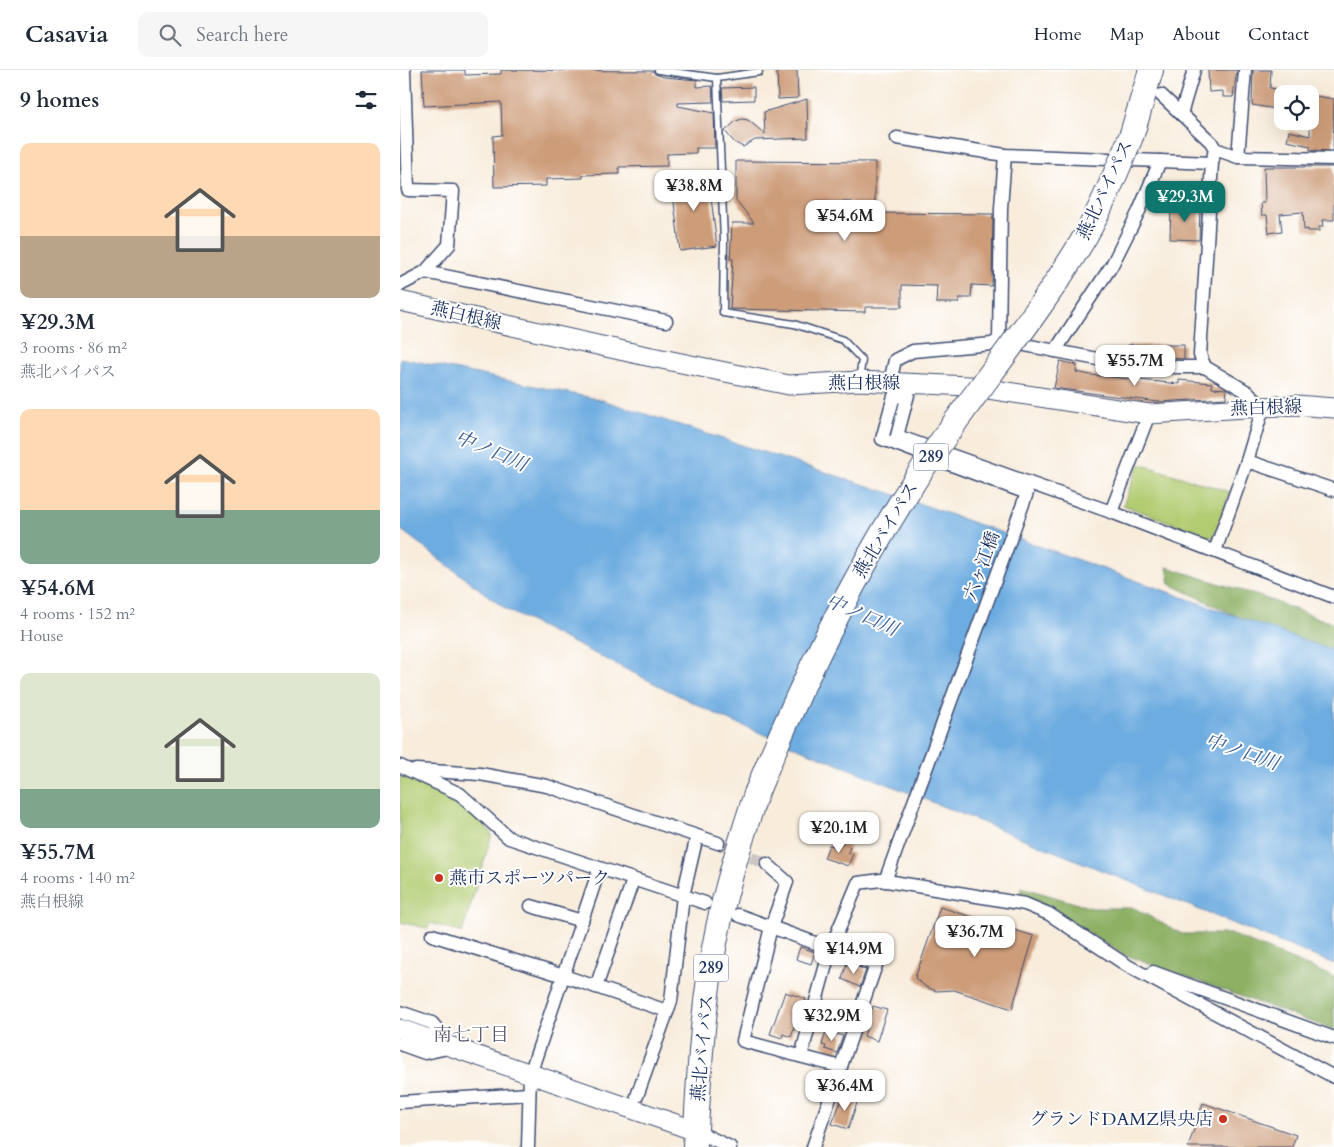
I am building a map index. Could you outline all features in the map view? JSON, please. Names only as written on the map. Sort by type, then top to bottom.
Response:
[{"type":"highway","name":"燕北バイパス","points":[[696,1139],[705,1013],[717,932],[732,869],[756,794],[807,674],[858,575],[917,477],[1049,292],[1086,235],[1111,187],[1132,134],[1151,70]]},
{"type":"main road","name":"燕白根線","points":[[400,301],[642,356],[790,385],[858,381],[890,382],[909,390],[969,386],[1149,414],[1296,405],[1334,408]]},
{"type":"main road","points":[[400,1029],[530,1074],[696,1139]]},
{"type":"street","points":[[400,285],[425,272],[448,245],[453,191],[408,190],[404,70]]},
{"type":"street","points":[[1181,114],[1194,70]]},
{"type":"street","points":[[1238,157],[1246,70]]},
{"type":"street","points":[[1161,95],[1211,142],[1215,149],[1238,157],[1334,159]]},
{"type":"street","points":[[897,138],[1005,156],[1212,163]]},
{"type":"street","points":[[1204,367],[1200,355],[1212,163],[1215,149]]},
{"type":"street","points":[[999,340],[1000,208],[1005,156]]},
{"type":"street","points":[[1055,351],[1112,265],[1139,211],[1160,161]]},
{"type":"street","points":[[425,272],[666,321]]},
{"type":"street","points":[[890,382],[895,360],[913,351],[992,344],[999,340],[1118,362],[1162,367],[1204,367],[1248,393],[1263,408],[1247,461],[1214,551]]},
{"type":"street","points":[[909,390],[896,436],[1111,512],[1334,597]]},
{"type":"street","name":"六ヶ江橋","points":[[885,882],[1026,493],[882,439],[894,396],[909,390]]},
{"type":"street","points":[[1111,512],[1149,414]]},
{"type":"street","points":[[1247,461],[1334,490]]},
{"type":"street","points":[[404,768],[480,774],[547,786],[718,843]]},
{"type":"street","points":[[404,768],[460,794],[509,838],[599,870],[705,903]]},
{"type":"street","points":[[637,1096],[671,1001],[683,896],[697,836]]},
{"type":"street","points":[[767,864],[787,882],[771,927],[743,1040],[840,1067]]},
{"type":"street","points":[[528,1147],[530,1074],[599,870]]},
{"type":"street","points":[[596,987],[634,880]]},
{"type":"street","points":[[801,1056],[830,950],[858,883],[885,882],[1025,904],[1049,914],[1118,960],[1334,1077]]},
{"type":"street","points":[[531,906],[582,921]]},
{"type":"street","points":[[738,915],[830,950],[876,965],[813,1147]]},
{"type":"street","points":[[432,935],[564,976],[667,1012]]},
{"type":"street","points":[[1118,960],[1334,1038]]},
{"type":"street","points":[[400,1012],[432,1023],[452,1047],[425,1053],[400,1044]]},
{"type":"street","points":[[400,1102],[529,1094]]},
{"type":"street","points":[[696,1139],[730,1147]]},
{"type":"lane","points":[[658,70],[717,78],[759,72]]},
{"type":"lane","points":[[717,78],[724,240],[723,313],[794,324],[843,340],[862,360],[858,381]]},
{"type":"green space","points":[[1139,464],[1230,492],[1213,538],[1123,505]]},
{"type":"green space","points":[[1167,567],[1265,598],[1334,624],[1334,657],[1276,635],[1170,584]]},
{"type":"green space","name":"燕市スポーツパーク","points":[[400,776],[439,792],[463,805],[483,823],[492,835],[462,933],[431,923],[427,928],[400,922]]},
{"type":"green space","points":[[1021,887],[1092,908],[1134,908],[1182,934],[1230,934],[1334,977],[1334,1030],[1120,953],[1052,909],[1020,896]]},
{"type":"water","name":"中ノ口川","points":[[400,358],[602,400],[893,494],[1334,651],[1334,964],[726,719],[507,610],[400,529]]},
{"type":"building","points":[[422,70],[465,70],[465,75],[501,74],[501,70],[653,71],[655,74],[664,77],[697,80],[697,87],[712,86],[713,102],[678,103],[678,106],[714,113],[715,148],[696,148],[696,153],[667,154],[667,166],[619,167],[619,174],[583,175],[583,178],[546,179],[546,186],[494,187],[493,136],[502,135],[501,102],[424,106]]},
{"type":"building","points":[[777,70],[797,70],[798,98],[778,99]]},
{"type":"building","points":[[1208,70],[1237,70],[1233,97],[1223,97],[1223,91],[1209,92]]},
{"type":"building","points":[[1253,70],[1271,70],[1270,88],[1274,89],[1274,109],[1252,105]]},
{"type":"building","points":[[754,87],[754,100],[723,101],[722,88]]},
{"type":"building","points":[[1319,96],[1334,99],[1333,151],[1310,150],[1310,146],[1287,141],[1289,131],[1310,136],[1310,130],[1319,130]]},
{"type":"building","points":[[807,99],[808,138],[755,140],[743,147],[734,142],[725,131],[736,121],[742,119],[748,120],[765,134],[764,112]]},
{"type":"building","points":[[736,161],[875,162],[875,213],[993,214],[992,286],[972,285],[971,298],[959,298],[959,303],[936,303],[937,286],[902,285],[902,307],[865,307],[865,312],[730,309],[733,259],[730,259],[732,223],[754,223],[736,200]],"holes":[[[813,202],[852,202],[855,225],[813,224]]]},
{"type":"building","points":[[1264,167],[1334,167],[1334,220],[1322,220],[1323,227],[1319,227],[1319,231],[1308,231],[1308,229],[1304,230],[1303,212],[1280,214],[1282,231],[1269,233],[1267,215],[1262,215],[1261,203],[1265,203]]},
{"type":"building","points":[[708,174],[717,246],[680,251],[671,178]]},
{"type":"building","points":[[1171,206],[1200,206],[1199,240],[1170,239]]},
{"type":"building","points":[[1128,345],[1184,345],[1184,359],[1128,355]]},
{"type":"building","points":[[1060,361],[1077,365],[1076,372],[1091,375],[1179,384],[1179,380],[1212,383],[1212,388],[1227,389],[1226,398],[1158,402],[1054,388]]},
{"type":"building","points":[[836,841],[850,847],[848,852],[853,854],[848,866],[824,858],[829,845],[834,846]]},
{"type":"building","points":[[940,907],[1034,936],[1012,1009],[954,990],[936,991],[926,987],[915,978]]},
{"type":"building","points":[[800,947],[815,952],[811,964],[796,959]]},
{"type":"building","points":[[847,963],[866,970],[860,987],[842,979]]},
{"type":"building","points":[[785,992],[806,999],[802,1010],[805,1011],[802,1022],[797,1020],[791,1037],[783,1034],[782,1038],[770,1034]]},
{"type":"building","points":[[873,1006],[887,1010],[877,1041],[864,1036]]},
{"type":"building","points":[[826,1031],[843,1036],[837,1053],[825,1049],[826,1046],[822,1045]]},
{"type":"building","points":[[843,1096],[858,1100],[848,1129],[832,1124]]},
{"type":"building","name":"グランドDAMZ県央店","points":[[1203,1103],[1296,1135],[1292,1147],[1188,1147]]},
{"type":"tunnel","points":[[718,843],[767,864]]},
{"type":"place","name":"燕市スポーツパーク","points":[[439,878]]},
{"type":"place","name":"グランドDAMZ県央店","points":[[1223,1119]]},
{"type":"district","name":"南七丁目","points":[[471,1035]]}]
